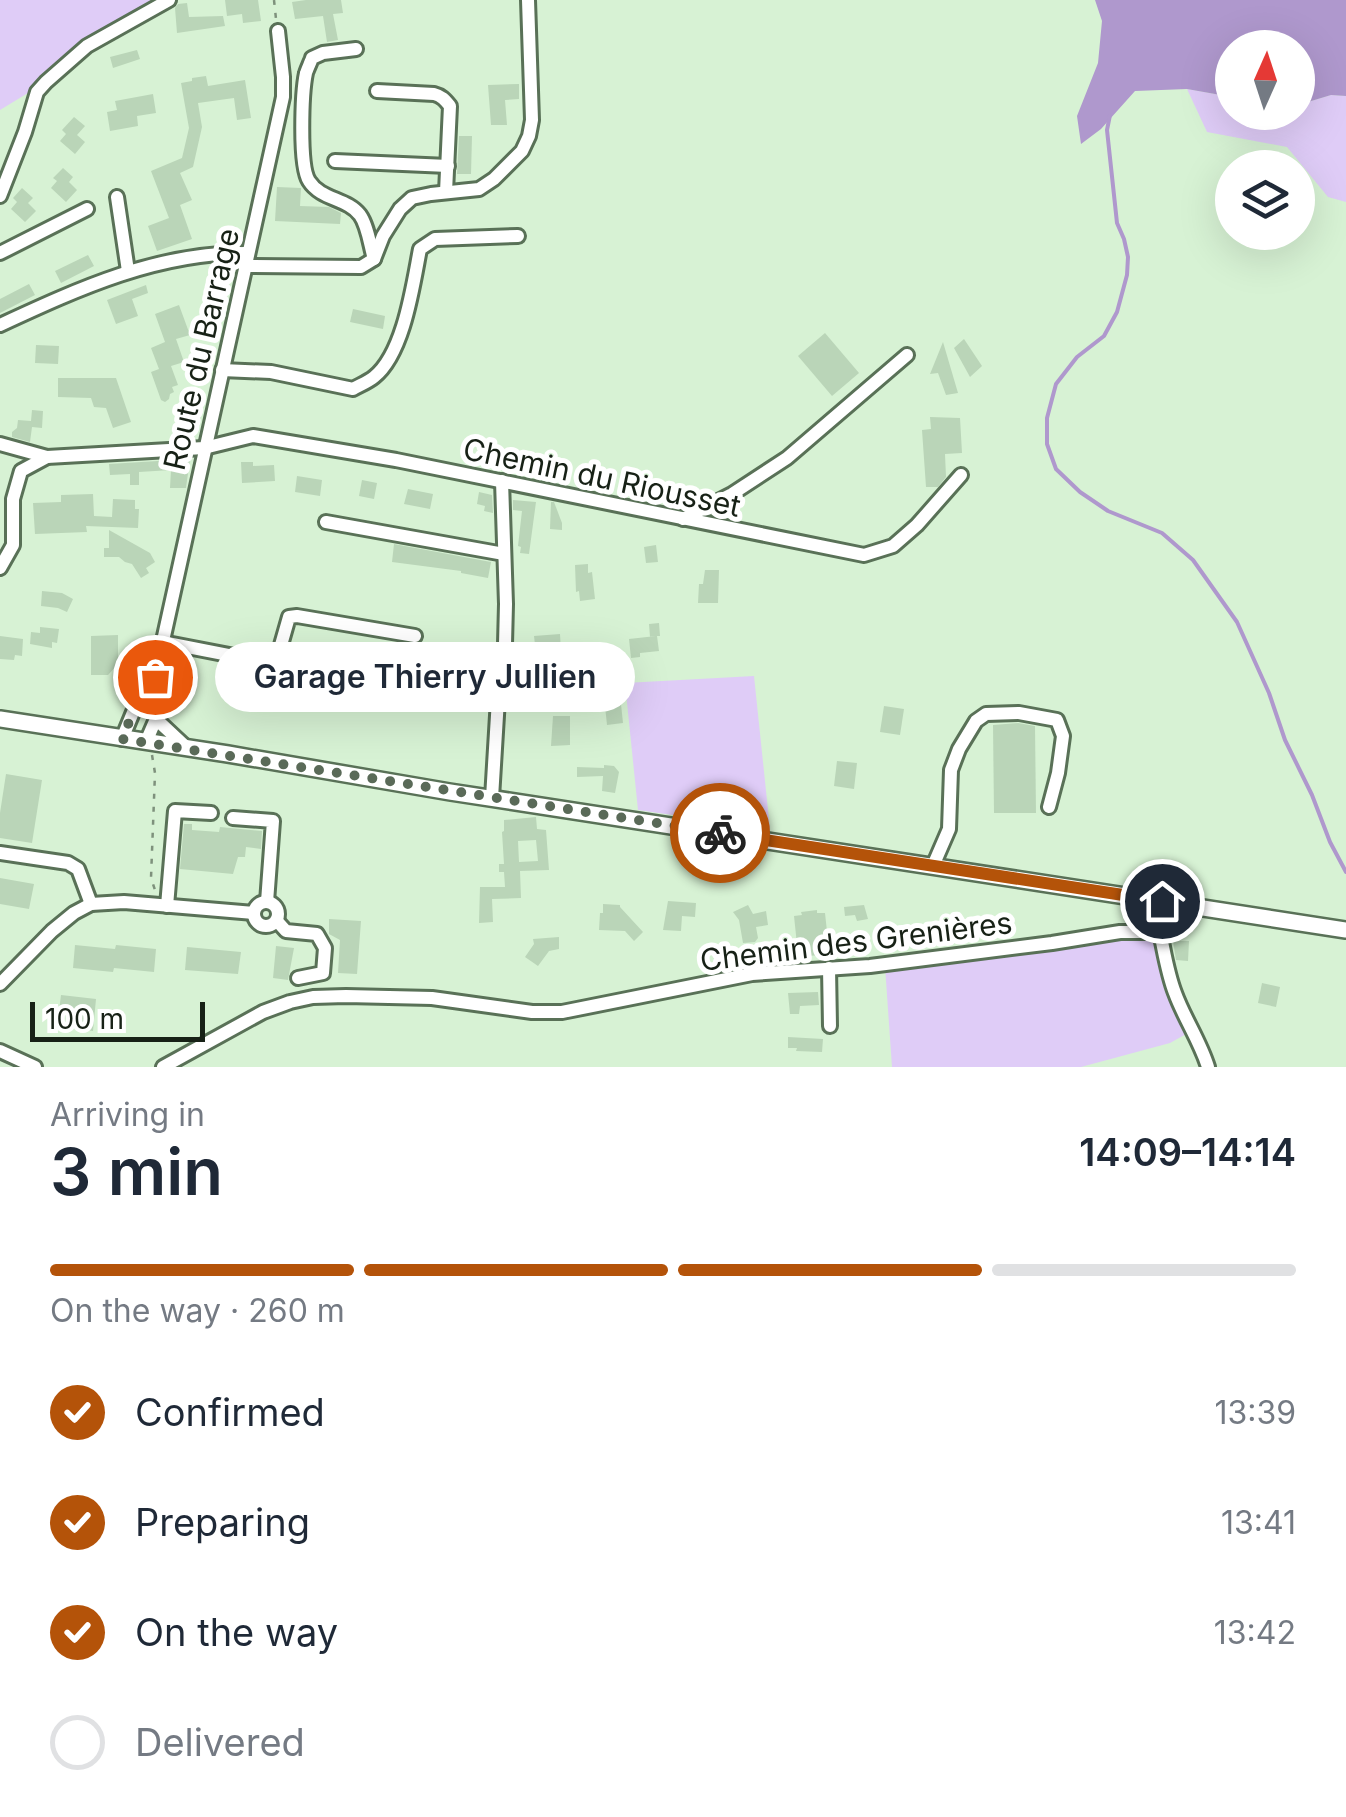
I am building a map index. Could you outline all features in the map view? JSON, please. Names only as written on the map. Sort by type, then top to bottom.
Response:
[{"type":"main road","points":[[0,720],[1346,930]]},
{"type":"street","points":[[0,196],[38,92],[87,46],[169,0]]},
{"type":"street","points":[[0,324],[128,270],[200,255],[362,268],[374,259],[383,236],[412,198],[479,189],[522,151],[532,120],[528,0]]},
{"type":"street","name":"Route du Barrage","points":[[148,743],[156,719],[155,677],[162,642],[283,97],[278,30]]},
{"type":"street","points":[[356,50],[312,58],[306,72],[302,152],[310,184],[352,206],[362,217],[374,259]]},
{"type":"street","points":[[377,91],[434,94],[442,96],[450,106],[446,192]]},
{"type":"street","points":[[335,161],[448,166]]},
{"type":"street","points":[[116,197],[128,270]]},
{"type":"street","points":[[0,254],[87,208]]},
{"type":"street","points":[[222,370],[270,372],[353,389],[376,376],[395,349],[420,249],[435,239],[518,236]]},
{"type":"street","points":[[683,519],[788,458],[907,354]]},
{"type":"street","name":"Chemin du Riousset","points":[[0,444],[47,457],[204,448],[253,436],[396,460],[864,555],[893,546],[961,476]]},
{"type":"street","points":[[0,568],[14,545],[13,500],[21,471],[47,457]]},
{"type":"street","points":[[492,798],[505,644],[502,482]]},
{"type":"street","points":[[326,522],[504,554]]},
{"type":"street","points":[[162,642],[270,663],[277,659],[289,617],[415,636]]},
{"type":"street","name":"Route du Barrage","points":[[122,739],[136,705],[155,677]]},
{"type":"street","points":[[933,866],[949,828],[951,770],[976,720],[986,714],[1056,720],[1063,736],[1050,807]]},
{"type":"street","points":[[156,719],[186,748]]},
{"type":"street","points":[[165,906],[175,811],[211,813]]},
{"type":"street","points":[[233,818],[273,821],[267,902]]},
{"type":"street","points":[[0,853],[68,863],[78,869],[91,904]]},
{"type":"street","points":[[0,984],[52,931],[74,912],[91,904],[124,902],[254,913]]},
{"type":"street","points":[[267,902],[277,909],[276,920],[270,926],[262,926],[254,913],[256,907],[267,902]]},
{"type":"street","points":[[276,920],[286,931],[317,934],[325,948],[323,974],[298,978]]},
{"type":"street","name":"Chemin des Grenières","points":[[163,1067],[262,1012],[313,997],[432,998],[532,1012],[562,1012],[752,974],[870,966],[1120,932],[1154,932],[1161,938],[1175,995],[1208,1067]]},
{"type":"street","points":[[829,968],[830,1026]]},
{"type":"street","points":[[0,1051],[35,1067]]},
{"type":"path","points":[[274,0],[278,30]]},
{"type":"path","points":[[148,743],[156,773],[151,878],[165,906]]},
{"type":"shaded area","points":[[0,0],[155,0],[46,82],[0,110]]},
{"type":"shaded area","points":[[1095,0],[1346,0],[1346,96],[1315,100],[1315,30],[1215,30],[1215,94],[1187,89],[1135,91],[1101,129],[1081,144],[1077,116],[1098,63],[1102,21]]},
{"type":"shaded area","points":[[1187,89],[1215,94],[1215,130],[1315,130],[1315,100],[1346,96],[1346,202],[1328,197],[1315,181],[1315,150],[1289,150],[1207,132]]},
{"type":"shaded area","points":[[754,676],[770,829],[638,810],[625,683]]},
{"type":"shaded area","points":[[1138,936],[1155,938],[1188,1033],[1170,1043],[1081,1067],[892,1067],[885,966]]},
{"type":"building","points":[[225,0],[258,0],[261,21],[243,23],[242,14],[227,16]]},
{"type":"building","points":[[341,0],[343,13],[333,14],[338,40],[327,42],[323,16],[295,19],[292,2]]},
{"type":"building","points":[[187,3],[189,17],[223,16],[225,26],[177,33],[175,8]]},
{"type":"building","points":[[137,50],[140,59],[113,68],[110,57]]},
{"type":"building","points":[[206,76],[208,86],[245,80],[251,118],[237,120],[234,98],[198,103],[202,127],[193,167],[180,173],[192,200],[180,205],[192,239],[157,251],[148,226],[169,218],[151,171],[182,158],[189,128],[181,83]]},
{"type":"building","points":[[519,84],[519,99],[505,100],[507,125],[491,125],[488,85]]},
{"type":"building","points":[[153,94],[156,113],[137,116],[138,126],[110,131],[107,112],[117,110],[115,101]]},
{"type":"building","points":[[74,117],[85,126],[77,135],[85,142],[75,154],[60,141],[66,134],[62,130]]},
{"type":"building","points":[[459,136],[472,136],[471,174],[457,174]]},
{"type":"building","points":[[63,168],[73,177],[69,182],[77,190],[66,202],[51,188],[57,181],[53,178]]},
{"type":"building","points":[[277,187],[301,188],[300,206],[329,207],[341,213],[340,224],[275,221]]},
{"type":"building","points":[[22,188],[33,198],[28,203],[36,211],[25,222],[11,209],[17,202],[13,198]]},
{"type":"building","points":[[88,255],[94,266],[61,283],[55,271]]},
{"type":"building","points":[[29,284],[35,295],[0,313],[0,299]]},
{"type":"building","points":[[146,285],[148,293],[132,299],[138,316],[116,324],[107,300]]},
{"type":"building","points":[[179,305],[190,335],[176,339],[184,362],[171,366],[178,385],[172,387],[174,392],[165,402],[151,372],[159,369],[151,348],[165,342],[155,314]]},
{"type":"building","points":[[353,309],[385,316],[383,329],[350,322]]},
{"type":"building","points":[[825,333],[859,373],[832,396],[798,356]]},
{"type":"building","points":[[964,339],[982,366],[970,377],[954,348]]},
{"type":"building","points":[[943,342],[958,393],[946,395],[938,373],[930,374]]},
{"type":"building","points":[[36,345],[59,346],[58,364],[35,363]]},
{"type":"building","points":[[58,378],[116,378],[131,422],[113,428],[106,408],[94,407],[91,398],[58,397]]},
{"type":"building","points":[[32,410],[43,411],[42,428],[32,427],[30,442],[12,437],[18,420],[31,421]]},
{"type":"building","points":[[930,417],[960,418],[962,453],[945,454],[946,477],[938,487],[926,487],[922,430],[931,429]]},
{"type":"building","points":[[190,459],[186,488],[170,488],[171,470],[139,472],[139,485],[130,485],[130,474],[110,475],[109,464]]},
{"type":"building","points":[[241,462],[274,465],[275,481],[242,483]]},
{"type":"building","points":[[297,476],[322,480],[320,496],[295,492]]},
{"type":"building","points":[[362,480],[377,483],[374,499],[359,496]]},
{"type":"building","points":[[408,489],[433,494],[430,509],[404,504]]},
{"type":"building","points":[[479,492],[492,495],[493,513],[477,504]]},
{"type":"building","points":[[93,494],[94,516],[112,517],[113,499],[135,500],[135,509],[139,509],[138,528],[86,526],[87,532],[35,534],[33,503],[61,502],[61,495]]},
{"type":"building","points":[[513,500],[536,502],[529,554],[520,553],[522,511],[513,510]]},
{"type":"building","points":[[554,502],[562,530],[550,529]]},
{"type":"building","points":[[109,530],[150,553],[155,562],[146,568],[149,573],[141,578],[132,564],[119,557],[104,557],[104,548],[109,548]]},
{"type":"building","points":[[394,544],[491,562],[488,578],[392,562]]},
{"type":"building","points":[[656,545],[658,562],[646,563],[644,547]]},
{"type":"building","points":[[588,564],[595,599],[580,601],[575,565]]},
{"type":"building","points":[[705,570],[719,570],[718,603],[698,603]]},
{"type":"building","points":[[42,591],[62,593],[73,599],[67,612],[41,606]]},
{"type":"building","points":[[659,623],[659,651],[631,658],[629,639],[650,637],[649,624]]},
{"type":"building","points":[[40,627],[59,629],[52,648],[30,644],[31,632],[40,633]]},
{"type":"building","points":[[560,634],[561,651],[552,651],[553,670],[538,671],[534,636]]},
{"type":"building","points":[[118,635],[118,664],[108,675],[91,675],[91,636]]},
{"type":"building","points":[[0,636],[23,639],[22,656],[0,659]]},
{"type":"building","points":[[621,704],[623,723],[607,725],[605,706]]},
{"type":"building","points":[[884,706],[904,709],[900,735],[880,732]]},
{"type":"building","points":[[553,716],[570,716],[570,745],[551,746]]},
{"type":"building","points":[[993,725],[1035,726],[1036,813],[994,813]]},
{"type":"building","points":[[837,761],[857,763],[854,789],[834,786]]},
{"type":"building","points":[[614,766],[619,772],[615,793],[602,791],[603,776],[577,777],[577,767]]},
{"type":"building","points":[[6,774],[42,780],[32,843],[0,838]]},
{"type":"building","points":[[536,817],[537,829],[546,830],[549,870],[520,871],[521,898],[492,899],[493,922],[479,923],[480,887],[505,887],[504,872],[499,872],[499,864],[504,864],[504,820]],"holes":[[[536,840],[538,861],[519,862],[518,841]]]},
{"type":"building","points":[[184,824],[192,824],[192,830],[219,832],[220,827],[262,831],[261,849],[246,847],[245,857],[238,857],[233,874],[180,869]]},
{"type":"building","points":[[0,878],[34,884],[29,909],[0,904]]},
{"type":"building","points":[[668,901],[696,903],[695,917],[682,916],[681,931],[663,930]]},
{"type":"building","points":[[603,904],[620,905],[643,932],[634,941],[625,931],[599,930]]},
{"type":"building","points":[[748,905],[753,914],[766,911],[768,925],[756,927],[755,942],[743,943],[739,920],[733,912]]},
{"type":"building","points":[[864,905],[868,919],[857,921],[855,915],[845,916],[844,907]]},
{"type":"building","points":[[817,910],[825,913],[829,950],[821,951],[822,955],[798,954],[794,916]]},
{"type":"building","points":[[329,919],[361,921],[357,974],[338,973],[340,940],[329,934]]},
{"type":"building","points":[[920,924],[953,930],[951,943],[944,942],[943,946],[918,940]]},
{"type":"building","points":[[559,937],[559,949],[549,951],[538,966],[525,957],[533,939]]},
{"type":"building","points":[[1173,941],[1189,941],[1188,961],[1176,960]]},
{"type":"building","points":[[75,945],[156,949],[154,972],[73,968]]},
{"type":"building","points":[[276,946],[294,948],[288,980],[273,978]]},
{"type":"building","points":[[187,947],[241,952],[238,974],[185,970]]},
{"type":"building","points":[[1262,983],[1280,987],[1276,1007],[1258,1003]]},
{"type":"building","points":[[818,992],[819,1005],[800,1006],[799,1014],[790,1014],[788,993]]},
{"type":"building","points":[[61,995],[96,999],[93,1031],[78,1029],[79,1013],[59,1011]]},
{"type":"building","points":[[788,1037],[823,1039],[822,1052],[788,1048]]},
{"type":"waterway","points":[[1110,115],[1107,130],[1117,223],[1128,257],[1127,275],[1117,312],[1104,336],[1077,357],[1056,384],[1047,418],[1047,444],[1056,469],[1080,492],[1108,511],[1162,533],[1193,560],[1237,622],[1285,740],[1346,872]]},
{"type":"way so far","points":[[155,677],[136,705],[122,739],[720,833]]},
{"type":"place","name":"Garage Thierry Jullien","points":[[155,677]]},
{"type":"route","points":[[720,833],[1162,901]]}]
